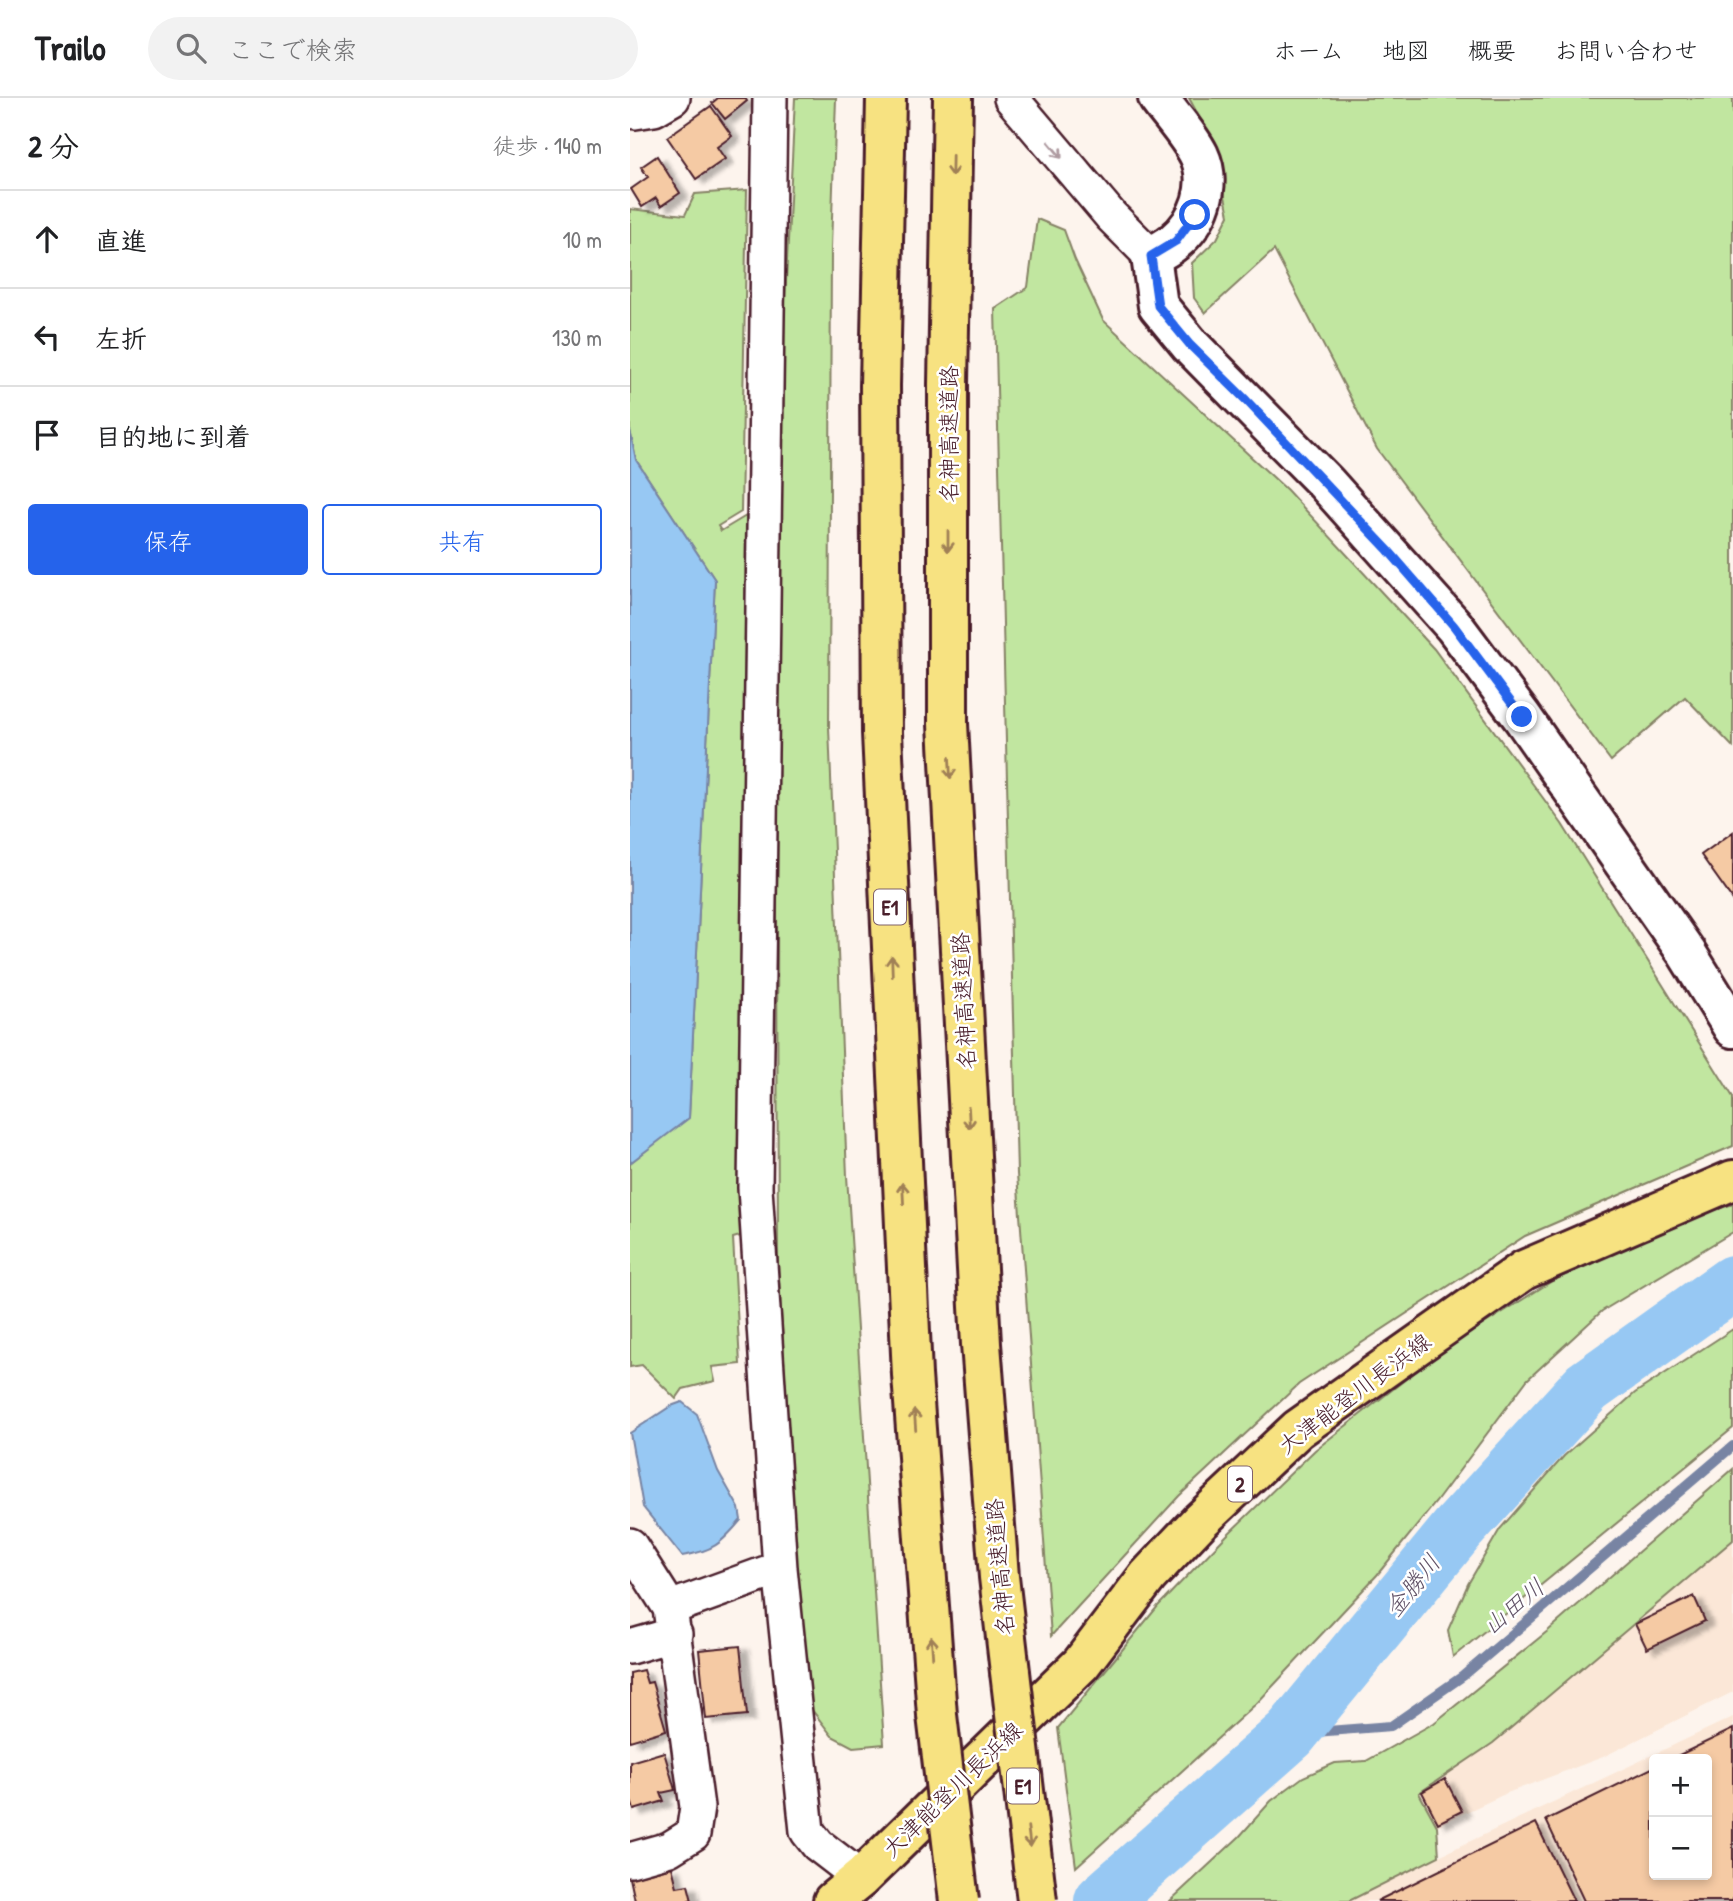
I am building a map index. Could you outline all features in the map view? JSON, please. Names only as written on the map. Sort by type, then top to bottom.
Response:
[{"type":"main road","name":"E1","points":[[886,98],[880,386],[882,733],[912,1375],[937,1715],[959,1901]]},
{"type":"main road","name":"名神高速道路","points":[[953,98],[948,384],[948,724],[981,1344],[999,1577],[1037,1901]]},
{"type":"main road","name":"大津能登川長浜線","points":[[847,1889],[1081,1664],[1148,1576],[1200,1521],[1298,1429],[1524,1270],[1733,1180]]},
{"type":"street","points":[[632,110],[654,109],[673,98]]},
{"type":"street","points":[[770,98],[755,1188],[780,1567],[807,1831],[847,1889]]},
{"type":"street","points":[[1011,98],[1111,216],[1151,256],[1158,306],[1190,345],[1326,483],[1454,626],[1686,952],[1733,1028]]},
{"type":"street","points":[[1151,256],[1176,241],[1195,215],[1204,194],[1206,176],[1198,154],[1158,98]]},
{"type":"street","points":[[630,1545],[673,1621],[697,1807],[693,1834],[669,1849],[630,1860]]},
{"type":"street","points":[[630,1647],[673,1621],[780,1567]]},
{"type":"shaded area","points":[[1733,1540],[1733,1692],[1603,1757],[1507,1793],[1437,1826],[1418,1793],[1493,1743]]},
{"type":"shaded area","points":[[1733,1717],[1733,1901],[1349,1901],[1649,1757],[1649,1880],[1712,1880],[1712,1754],[1655,1754]]},
{"type":"green space","points":[[795,98],[836,98],[831,248],[829,727],[847,1176],[884,1744],[853,1747],[832,1736],[809,1706],[803,1667],[778,1263],[780,403]]},
{"type":"green space","points":[[1189,98],[1733,98],[1733,747],[1685,697],[1611,761],[1377,449],[1274,250],[1205,313],[1194,298],[1192,263],[1217,239],[1229,215],[1214,144]]},
{"type":"green space","points":[[747,190],[741,512],[718,526],[721,531],[746,516],[740,1236],[733,1238],[740,1364],[712,1367],[715,1381],[683,1389],[676,1399],[642,1365],[630,1367],[630,1163],[689,1117],[715,580],[636,460],[630,430],[630,209],[685,215],[695,194]]},
{"type":"green space","points":[[1037,219],[1064,230],[1103,320],[1287,490],[1434,649],[1562,824],[1733,1097],[1733,1146],[1525,1236],[1299,1384],[1179,1496],[1051,1636],[1017,1174],[995,309],[1028,287]]},
{"type":"green space","points":[[1733,1204],[1733,1232],[1602,1311],[1527,1380],[1436,1502],[1377,1575],[1258,1702],[1076,1867],[1058,1728],[1158,1606],[1226,1536],[1315,1450],[1443,1350],[1552,1281],[1696,1216]]},
{"type":"green space","points":[[1733,1329],[1733,1428],[1453,1657],[1448,1630],[1468,1584],[1500,1529],[1564,1456],[1635,1393]]},
{"type":"green space","points":[[1733,1469],[1733,1540],[1493,1743],[1419,1793],[1437,1826],[1439,1856],[1349,1901],[1170,1901],[1239,1837],[1271,1801],[1303,1777],[1335,1763],[1366,1761],[1434,1723],[1549,1630]]},
{"type":"water","points":[[630,430],[636,460],[715,580],[689,1118],[630,1163]]},
{"type":"water","points":[[682,1402],[697,1414],[718,1471],[739,1508],[741,1520],[716,1545],[682,1556],[643,1507],[630,1433],[671,1406]]},
{"type":"building","points":[[718,98],[745,98],[747,101],[725,119],[712,103]]},
{"type":"building","points":[[711,106],[732,136],[717,147],[725,159],[696,179],[667,137]]},
{"type":"building","points":[[657,156],[680,193],[661,206],[656,198],[642,207],[631,189],[648,177],[641,167]]},
{"type":"building","points":[[1733,832],[1733,900],[1701,855]]},
{"type":"building","points":[[1694,1596],[1705,1621],[1647,1649],[1635,1624]]},
{"type":"building","points":[[740,1646],[747,1715],[706,1719],[699,1650]]},
{"type":"building","points":[[643,1670],[647,1683],[652,1682],[666,1730],[630,1741],[630,1673]]},
{"type":"building","points":[[1733,1729],[1733,1901],[1584,1901],[1546,1820],[1649,1769],[1649,1880],[1712,1880],[1712,1754],[1681,1754]]},
{"type":"building","points":[[664,1752],[675,1790],[661,1793],[664,1801],[634,1810],[630,1797],[630,1762]]},
{"type":"building","points":[[1445,1779],[1462,1811],[1438,1823],[1422,1792]]},
{"type":"building","points":[[1536,1823],[1574,1901],[1377,1901]]},
{"type":"building","points":[[672,1867],[677,1887],[688,1885],[692,1901],[635,1901],[630,1878]]},
{"type":"waterway","name":"金勝川","points":[[1102,1901],[1290,1734],[1458,1529],[1587,1387],[1733,1283]]},
{"type":"waterway","name":"山田川","points":[[1290,1734],[1391,1726],[1463,1676],[1733,1446]]},
{"type":"route","points":[[1195,215],[1176,241],[1151,256],[1158,306],[1190,345],[1388,550],[1454,626],[1522,717]]}]
